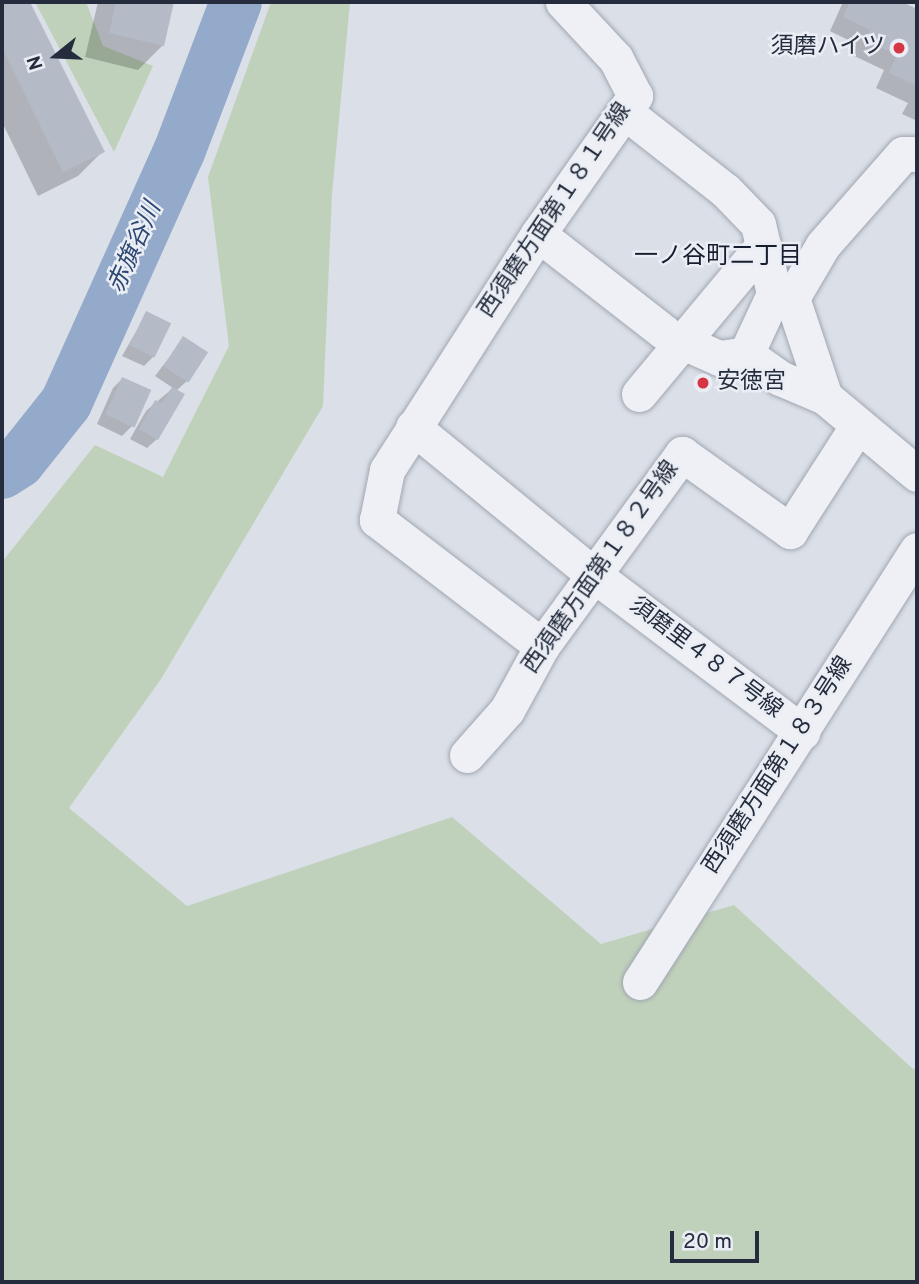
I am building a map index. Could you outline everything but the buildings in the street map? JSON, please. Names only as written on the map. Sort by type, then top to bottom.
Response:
[{"type":"street","name":"西須磨方面第１８１号線","points":[[542,646],[377,520],[387,470],[413,427],[538,234],[635,96],[616,59],[563,2]]},
{"type":"street","points":[[625,112],[725,190],[758,224],[763,245],[825,397]]},
{"type":"street","points":[[746,354],[783,296],[823,245],[903,154],[917,155]]},
{"type":"street","points":[[538,234],[673,337],[719,358],[746,354],[780,378],[825,397],[917,474]]},
{"type":"street","points":[[639,394],[673,337],[763,245]]},
{"type":"street","name":"西須磨方面第１８２号線","points":[[467,755],[507,710],[542,646],[682,454],[790,531],[858,425]]},
{"type":"street","name":"須磨里４８７号線","points":[[413,427],[594,575],[802,732]]},
{"type":"street","name":"西須磨方面第１８３号線","points":[[639,982],[917,550]]},
{"type":"green space","points":[[35,2],[86,2],[103,46],[153,66],[114,152]]},
{"type":"green space","points":[[271,2],[350,2],[332,194],[323,406],[161,679],[69,808],[187,906],[452,817],[601,944],[734,905],[913,1069],[917,1067],[917,1282],[2,1282],[2,562],[95,445],[163,477],[229,346],[208,177]]},
{"type":"waterway","name":"赤旗谷川","points":[[2,473],[19,462],[66,403],[179,152],[236,2]]},
{"type":"place","name":"須磨ハイツ","points":[[899,48]]},
{"type":"place","name":"安徳宮","points":[[703,383]]},
{"type":"district","name":"一ノ谷町二丁目","points":[[718,258]]}]
